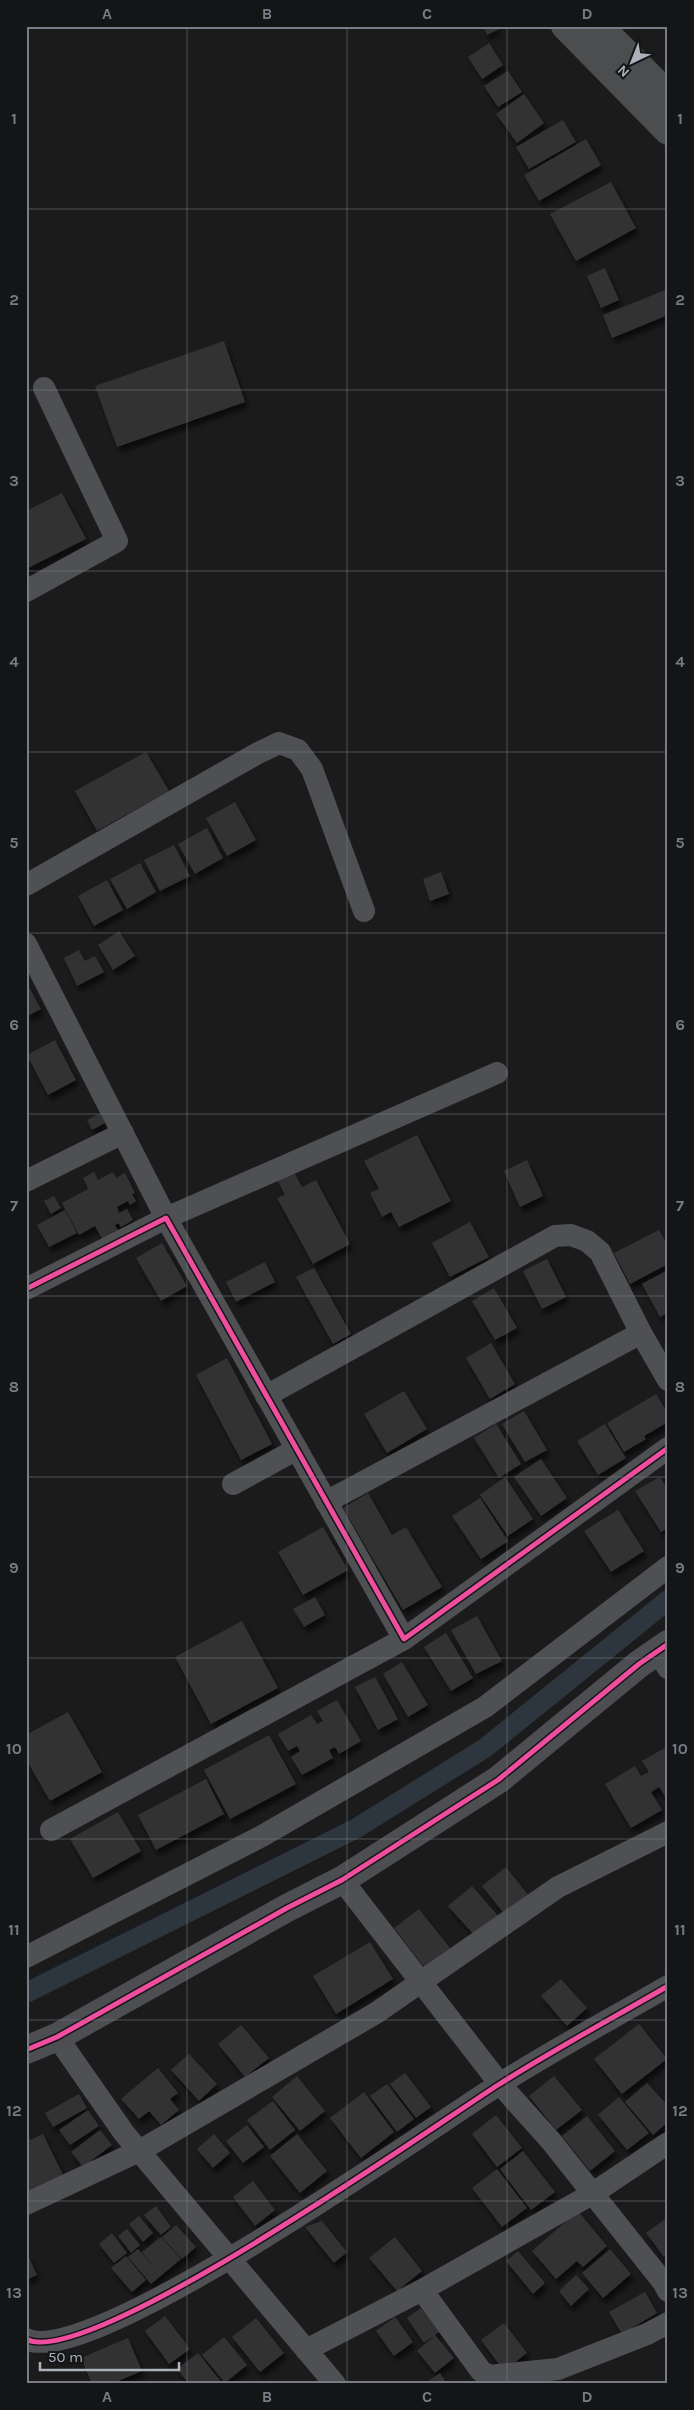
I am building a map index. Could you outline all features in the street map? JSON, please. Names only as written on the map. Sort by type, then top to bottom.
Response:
[{"type":"main road","points":[[565,26],[668,131]]},
{"type":"main road","points":[[599,26],[668,95]]},
{"type":"street","points":[[26,591],[117,541],[44,388]]},
{"type":"street","points":[[26,885],[258,753],[279,743],[298,750],[312,769],[364,911]]},
{"type":"street","points":[[26,944],[166,1218],[404,1639]]},
{"type":"street","points":[[26,1290],[166,1218],[497,1073]]},
{"type":"street","points":[[26,1181],[123,1133]]},
{"type":"street","points":[[266,1396],[555,1236],[571,1235],[586,1241],[600,1252],[641,1333],[668,1380]]},
{"type":"street","points":[[326,1502],[641,1333]]},
{"type":"street","points":[[51,1830],[404,1639],[668,1448]]},
{"type":"street","points":[[233,1484],[297,1449]]},
{"type":"street","points":[[26,1957],[262,1836],[485,1707],[668,1567]]},
{"type":"street","points":[[26,2050],[57,2037],[287,1908],[342,1880],[498,1780],[639,1664],[665,1655]]},
{"type":"street","points":[[26,2204],[141,2150],[376,2013],[558,1887],[668,1832]]},
{"type":"street","points":[[342,1880],[500,2084],[550,2141],[663,2282],[668,2291]]},
{"type":"street","points":[[26,2339],[41,2343],[77,2335],[133,2311],[230,2259],[500,2084],[668,1986]]},
{"type":"street","points":[[57,2037],[124,2132],[335,2384]]},
{"type":"street","points":[[306,2350],[422,2290],[592,2194],[668,2143]]},
{"type":"street","points":[[422,2290],[481,2371],[489,2376],[563,2376],[668,2323]]},
{"type":"building","points":[[483,26],[497,26],[499,29],[487,35]]},
{"type":"building","points":[[489,43],[503,65],[482,79],[468,57]]},
{"type":"building","points":[[508,71],[522,92],[498,107],[484,86]]},
{"type":"building","points":[[524,94],[544,123],[517,143],[496,114]]},
{"type":"building","points":[[563,120],[576,142],[529,169],[516,147]]},
{"type":"building","points":[[586,139],[601,165],[539,201],[524,175]]},
{"type":"building","points":[[611,182],[636,228],[576,261],[550,214]]},
{"type":"building","points":[[605,268],[619,300],[601,308],[587,276]]},
{"type":"building","points":[[668,289],[668,315],[612,338],[603,315]]},
{"type":"building","points":[[224,341],[245,402],[117,447],[95,386]]},
{"type":"building","points":[[62,493],[86,539],[26,569],[26,511]]},
{"type":"building","points":[[146,752],[169,791],[97,831],[75,791]]},
{"type":"building","points":[[235,802],[256,840],[227,856],[206,818]]},
{"type":"building","points":[[207,828],[223,858],[195,874],[178,844]]},
{"type":"building","points":[[174,845],[190,876],[160,891],[144,860]]},
{"type":"building","points":[[140,863],[156,892],[127,909],[110,879]]},
{"type":"building","points":[[441,872],[449,894],[430,901],[423,879]]},
{"type":"building","points":[[107,880],[123,910],[94,926],[78,896]]},
{"type":"building","points":[[119,931],[135,956],[113,970],[98,945]]},
{"type":"building","points":[[79,950],[85,961],[95,956],[104,972],[77,986],[64,958]]},
{"type":"building","points":[[26,982],[41,1009],[26,1017]]},
{"type":"building","points":[[55,1040],[76,1080],[48,1095],[27,1055]]},
{"type":"building","points":[[100,1113],[105,1123],[92,1130],[87,1120]]},
{"type":"building","points":[[417,1135],[451,1201],[399,1227],[391,1212],[382,1217],[370,1193],[379,1189],[364,1161]]},
{"type":"building","points":[[527,1160],[543,1196],[520,1207],[504,1171]]},
{"type":"building","points":[[94,1172],[98,1180],[113,1172],[116,1178],[125,1173],[135,1193],[132,1194],[136,1201],[130,1205],[128,1201],[117,1207],[119,1213],[127,1209],[133,1220],[121,1227],[118,1223],[115,1225],[119,1232],[103,1241],[95,1226],[79,1235],[62,1203],[88,1189],[83,1178]]},
{"type":"building","points":[[294,1172],[302,1187],[316,1180],[350,1244],[313,1264],[277,1198],[285,1195],[278,1181]]},
{"type":"building","points":[[54,1196],[61,1208],[51,1214],[44,1201]]},
{"type":"building","points":[[65,1210],[77,1233],[49,1247],[37,1225]]},
{"type":"building","points":[[470,1222],[489,1257],[450,1277],[432,1243]]},
{"type":"building","points":[[659,1230],[668,1246],[668,1264],[630,1284],[614,1253]]},
{"type":"building","points":[[162,1243],[187,1286],[161,1301],[136,1258]]},
{"type":"building","points":[[547,1259],[566,1297],[542,1309],[523,1271]]},
{"type":"building","points":[[265,1262],[275,1282],[236,1302],[226,1282]]},
{"type":"building","points":[[314,1268],[351,1334],[333,1344],[296,1277]]},
{"type":"building","points":[[668,1270],[668,1313],[660,1317],[642,1284]]},
{"type":"building","points":[[494,1288],[517,1328],[495,1340],[472,1301]]},
{"type":"building","points":[[491,1343],[515,1384],[490,1399],[466,1358]]},
{"type":"building","points":[[227,1358],[272,1444],[241,1460],[196,1375]]},
{"type":"building","points":[[404,1391],[427,1429],[387,1453],[364,1414]]},
{"type":"building","points":[[656,1394],[668,1414],[668,1422],[644,1436],[646,1439],[624,1452],[607,1423]]},
{"type":"building","points":[[524,1411],[547,1450],[525,1462],[502,1424]]},
{"type":"building","points":[[496,1424],[521,1464],[499,1478],[474,1438]]},
{"type":"building","points":[[605,1424],[626,1458],[598,1475],[577,1441]]},
{"type":"building","points":[[541,1459],[567,1498],[541,1516],[514,1477]]},
{"type":"building","points":[[505,1477],[533,1519],[508,1536],[480,1495]]},
{"type":"building","points":[[660,1477],[668,1490],[668,1528],[661,1532],[635,1491]]},
{"type":"building","points":[[368,1493],[392,1535],[406,1527],[442,1587],[403,1610],[343,1508]]},
{"type":"building","points":[[480,1498],[508,1541],[481,1559],[452,1516]]},
{"type":"building","points":[[618,1510],[644,1551],[611,1572],[584,1531]]},
{"type":"building","points":[[323,1527],[348,1570],[303,1595],[278,1552]]},
{"type":"building","points":[[315,1597],[325,1615],[304,1627],[293,1609]]},
{"type":"building","points":[[477,1616],[502,1661],[476,1674],[451,1630]]},
{"type":"building","points":[[242,1621],[278,1688],[211,1724],[175,1657]]},
{"type":"building","points":[[446,1633],[473,1678],[451,1691],[424,1647]]},
{"type":"building","points":[[402,1662],[428,1705],[408,1717],[383,1674]]},
{"type":"building","points":[[375,1677],[398,1719],[378,1730],[355,1687]]},
{"type":"building","points":[[337,1700],[361,1741],[339,1754],[335,1747],[329,1750],[333,1758],[302,1775],[291,1757],[300,1751],[297,1746],[288,1751],[278,1734],[311,1715],[317,1724],[323,1721],[317,1711]]},
{"type":"building","points":[[68,1712],[102,1772],[50,1801],[26,1759],[26,1735]]},
{"type":"building","points":[[269,1735],[296,1784],[230,1819],[204,1770]]},
{"type":"building","points":[[668,1746],[668,1801],[659,1787],[651,1792],[662,1810],[631,1828],[605,1784],[635,1766],[641,1776],[649,1772],[642,1761]]},
{"type":"building","points":[[206,1779],[224,1814],[156,1850],[138,1815]]},
{"type":"building","points":[[118,1812],[141,1851],[93,1878],[70,1839]]},
{"type":"building","points":[[506,1867],[529,1896],[505,1915],[482,1886]]},
{"type":"building","points":[[472,1886],[498,1916],[475,1936],[448,1906]]},
{"type":"building","points":[[419,1909],[450,1948],[425,1968],[394,1928]]},
{"type":"building","points":[[370,1942],[393,1979],[336,2014],[313,1976]]},
{"type":"building","points":[[561,1979],[587,2008],[567,2026],[541,1996]]},
{"type":"building","points":[[639,2024],[667,2059],[622,2094],[594,2059]]},
{"type":"building","points":[[241,2025],[269,2058],[245,2077],[218,2044]]},
{"type":"building","points":[[189,2054],[217,2084],[199,2101],[171,2070]]},
{"type":"building","points":[[158,2068],[178,2093],[170,2099],[179,2110],[161,2125],[149,2111],[139,2119],[121,2099]]},
{"type":"building","points":[[405,2073],[431,2107],[416,2118],[390,2084]]},
{"type":"building","points":[[297,2076],[325,2111],[300,2131],[272,2097]]},
{"type":"building","points":[[554,2076],[582,2110],[556,2130],[529,2096]]},
{"type":"building","points":[[647,2083],[668,2106],[668,2122],[653,2135],[625,2102]]},
{"type":"building","points":[[387,2084],[414,2119],[397,2132],[370,2096]]},
{"type":"building","points":[[364,2092],[394,2132],[361,2158],[330,2118]]},
{"type":"building","points":[[79,2094],[87,2108],[53,2127],[45,2113]]},
{"type":"building","points":[[619,2097],[649,2133],[627,2150],[598,2115]]},
{"type":"building","points":[[273,2101],[295,2130],[270,2150],[247,2120]]},
{"type":"building","points":[[88,2110],[99,2126],[70,2145],[59,2130]]},
{"type":"building","points":[[496,2115],[522,2148],[497,2167],[472,2134]]},
{"type":"building","points":[[587,2116],[615,2151],[590,2171],[562,2136]]},
{"type":"building","points":[[247,2125],[264,2147],[243,2163],[226,2141]]},
{"type":"building","points":[[100,2130],[112,2145],[83,2167],[71,2152]]},
{"type":"building","points":[[26,2132],[30,2140],[43,2134],[63,2175],[26,2194]]},
{"type":"building","points":[[214,2134],[230,2153],[213,2168],[197,2149]]},
{"type":"building","points":[[297,2134],[327,2171],[300,2193],[270,2156]]},
{"type":"building","points":[[523,2151],[555,2192],[531,2210],[500,2169]]},
{"type":"building","points":[[497,2169],[527,2208],[502,2227],[472,2188]]},
{"type":"building","points":[[253,2181],[275,2210],[255,2226],[233,2197]]},
{"type":"building","points":[[156,2206],[171,2227],[161,2235],[144,2215]]},
{"type":"building","points":[[578,2211],[607,2246],[583,2267],[577,2261],[556,2279],[532,2251]]},
{"type":"building","points":[[139,2216],[153,2233],[143,2242],[129,2224]]},
{"type":"building","points":[[668,2217],[668,2254],[664,2257],[646,2233]]},
{"type":"building","points":[[322,2221],[347,2252],[334,2263],[305,2227]]},
{"type":"building","points":[[176,2225],[196,2247],[182,2259],[162,2237]]},
{"type":"building","points":[[127,2229],[140,2245],[131,2253],[118,2236]]},
{"type":"building","points":[[112,2233],[127,2253],[114,2263],[99,2244]]},
{"type":"building","points":[[161,2237],[181,2259],[151,2284],[128,2257],[138,2249],[157,2270],[142,2252]]},
{"type":"building","points":[[395,2237],[422,2271],[397,2291],[369,2258]]},
{"type":"building","points":[[610,2249],[631,2274],[603,2298],[582,2273]]},
{"type":"building","points":[[26,2251],[37,2275],[26,2280]]},
{"type":"building","points":[[518,2251],[545,2283],[533,2294],[506,2261]]},
{"type":"building","points":[[126,2256],[146,2280],[132,2292],[111,2268]]},
{"type":"building","points":[[576,2275],[589,2289],[571,2306],[559,2291]]},
{"type":"building","points":[[645,2292],[657,2313],[622,2334],[609,2312]]},
{"type":"building","points":[[421,2308],[439,2332],[424,2343],[407,2318]]},
{"type":"building","points":[[165,2316],[190,2349],[169,2364],[145,2331]]},
{"type":"building","points":[[395,2317],[413,2342],[394,2356],[376,2331]]},
{"type":"building","points":[[256,2318],[284,2353],[260,2372],[232,2337]]},
{"type":"building","points":[[504,2323],[527,2353],[504,2371],[481,2340]]},
{"type":"building","points":[[435,2335],[454,2358],[435,2373],[417,2351]]},
{"type":"building","points":[[224,2337],[247,2365],[225,2383],[202,2355]]},
{"type":"building","points":[[128,2338],[142,2371],[111,2384],[92,2384],[81,2358]]},
{"type":"building","points":[[198,2353],[223,2384],[189,2384],[177,2369]]},
{"type":"building","points":[[440,2373],[447,2384],[424,2384]]},
{"type":"waterway","points":[[26,1993],[355,1829],[485,1748],[668,1600]]},
{"type":"cycle path","points":[[26,1289],[166,1218],[404,1639],[668,1448]]},
{"type":"cycle path","points":[[26,2050],[57,2037],[287,1908],[342,1880],[498,1780],[639,1664],[668,1644]]},
{"type":"cycle path","points":[[26,2339],[61,2339],[116,2319],[184,2284],[260,2240],[335,2193],[519,2072],[668,1986]]}]
